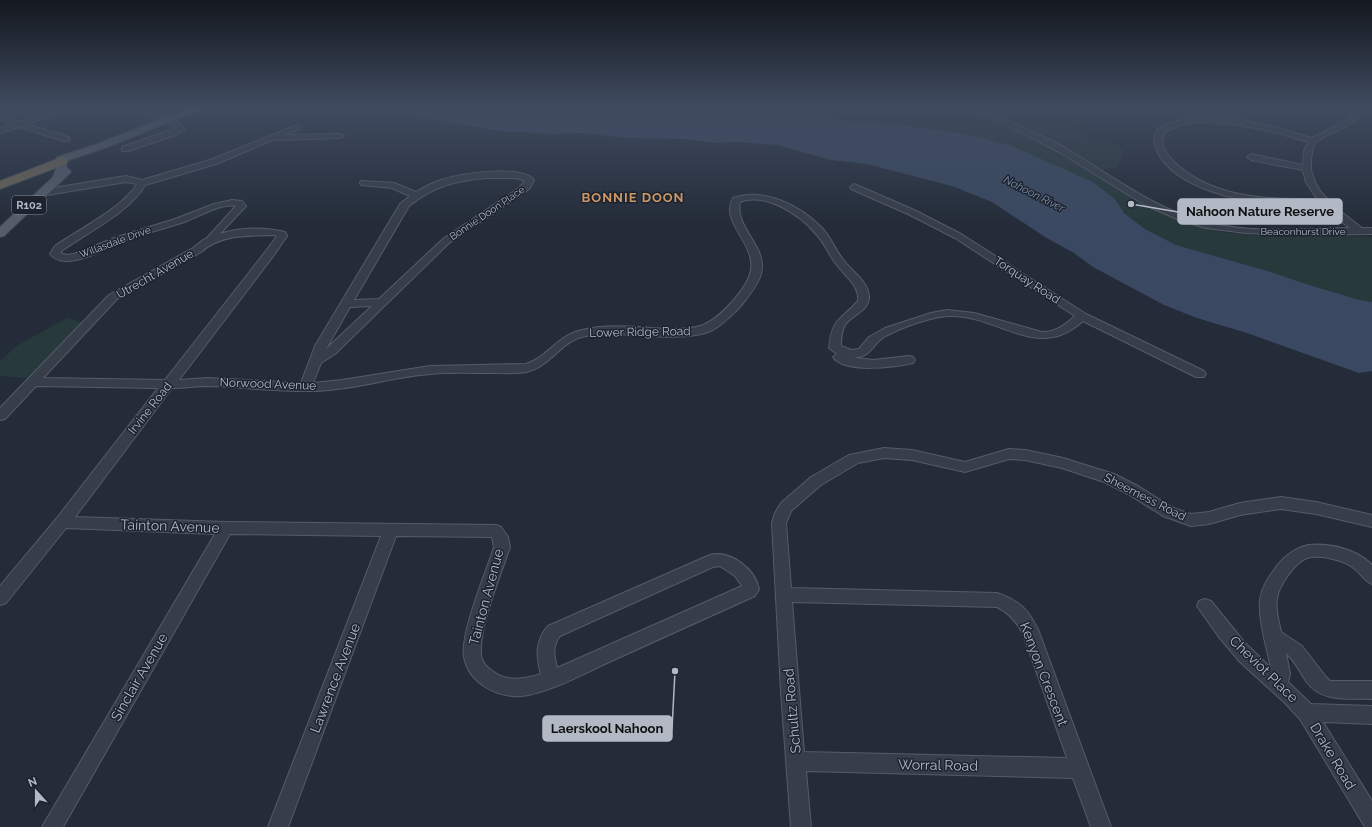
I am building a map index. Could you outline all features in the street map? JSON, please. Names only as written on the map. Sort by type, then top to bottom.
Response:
[{"type":"highway","points":[[0,185],[37,170],[66,163]]},
{"type":"highway","points":[[0,180],[66,163]]},
{"type":"main road","points":[[66,163],[100,147]]},
{"type":"main road","name":"R102","points":[[0,233],[41,193],[66,163]]},
{"type":"street","points":[[125,149],[132,147]]},
{"type":"street","points":[[41,193],[126,180],[134,180],[142,183],[213,162],[250,147]]},
{"type":"street","name":"Beaconhurst Drive","points":[[1055,147],[1146,203],[1178,217],[1205,225],[1244,231],[1372,231]]},
{"type":"street","points":[[1159,147],[1172,165],[1183,174],[1208,187],[1235,196],[1266,201],[1322,202]]},
{"type":"street","points":[[1309,147],[1306,168],[1315,190],[1322,202],[1360,231]]},
{"type":"street","points":[[1251,157],[1306,168]]},
{"type":"street","name":"Bonnie Doon Place","points":[[306,386],[315,361],[321,346],[405,204],[416,195],[446,181],[464,177],[516,175],[523,176],[530,180],[527,186],[522,190],[446,241],[331,351],[315,361]]},
{"type":"street","name":"Willasdale Drive","points":[[142,183],[141,188],[111,213],[62,246],[56,252],[56,255],[63,258],[76,257],[128,236],[184,220],[226,204],[239,203],[241,206],[239,209],[206,242]]},
{"type":"street","points":[[364,183],[394,186],[416,195]]},
{"type":"street","name":"Torquay Road","points":[[854,187],[911,212],[958,236],[1082,316],[1200,374]]},
{"type":"street","name":"Lower Ridge Road","points":[[501,369],[518,369],[536,365],[545,360],[562,342],[578,334],[601,331],[688,332],[700,330],[714,323],[747,292],[757,272],[755,253],[736,219],[733,209],[736,200],[752,196],[761,197],[776,202],[814,226],[823,236],[840,263],[861,288],[864,298],[863,302],[842,320],[838,326],[835,332],[835,348]]},
{"type":"street","name":"Utrecht Avenue","points":[[0,416],[34,382],[113,297],[197,250],[206,242],[234,232],[259,231]]},
{"type":"street","name":"Irvine Road","points":[[0,598],[62,522],[282,236],[279,232],[259,231]]},
{"type":"street","points":[[346,304],[383,302]]},
{"type":"street","points":[[909,360],[880,363],[852,363],[833,352],[835,348],[848,353],[861,353],[867,349],[872,340],[878,336],[942,314],[963,314],[1042,336],[1053,335],[1065,331],[1082,316]]},
{"type":"street","name":"Norwood Avenue","points":[[34,382],[169,384],[205,382],[332,386],[425,371],[501,369]]},
{"type":"street","name":"Sheerness Road","points":[[783,594],[778,529],[782,513],[791,501],[816,481],[846,462],[871,454],[905,454],[965,467],[1009,454],[1019,453],[1063,463],[1109,478],[1133,490],[1168,512],[1191,520],[1209,518],[1240,509],[1281,503],[1316,508],[1372,521]]},
{"type":"street","name":"Tainton Avenue","points":[[62,522],[226,528],[490,530],[498,533],[502,547],[474,636],[472,654],[474,662],[481,675],[493,682],[505,686],[520,687],[551,679],[730,600],[751,589],[750,582],[731,565],[720,560],[710,561],[554,631],[548,639],[545,650],[551,679]]},
{"type":"street","name":"Sinclair Avenue","points":[[52,827],[226,528]]},
{"type":"street","name":"Lawrence Avenue","points":[[278,827],[391,530]]},
{"type":"street","points":[[1279,685],[1281,674],[1268,608],[1268,598],[1272,588],[1289,564],[1301,554],[1324,552],[1351,558],[1363,566],[1372,577]]},
{"type":"street","name":"Schultz Road","points":[[783,594],[801,827]]},
{"type":"street","name":"Kenyon Crescent","points":[[783,594],[997,600],[1012,605],[1019,611],[1031,632],[1101,827]]},
{"type":"street","name":"Cheviot Place","points":[[1205,606],[1237,646],[1262,671],[1296,699],[1307,713]]},
{"type":"street","points":[[1273,636],[1294,650],[1310,675],[1324,687],[1330,689],[1372,690]]},
{"type":"street","points":[[1307,713],[1372,715]]},
{"type":"street","name":"Drake Road","points":[[1307,713],[1372,820]]},
{"type":"street","name":"Worral Road","points":[[796,761],[1080,768]]},
{"type":"shaded area","points":[[1013,147],[1045,147],[1068,158],[1150,208],[1183,222],[1222,232],[1276,237],[1307,235],[1372,237],[1372,302],[1356,299],[1271,272],[1176,245],[1145,229],[1124,213],[1116,199]]},
{"type":"shaded area","points":[[1063,147],[1119,147],[1124,152],[1117,167],[1103,170]]},
{"type":"shaded area","points":[[67,318],[83,323],[28,378],[0,376],[0,361],[18,345]]},
{"type":"water","name":"Nahoon River","points":[[783,147],[1013,147],[1093,182],[1116,200],[1124,213],[1145,229],[1176,245],[1271,272],[1356,299],[1372,302],[1372,371],[1359,373],[1247,333],[1197,318],[1164,305],[1093,267],[1074,253],[1045,237],[992,202],[952,186],[867,164],[831,160]]},
{"type":"place","name":"Nahoon Nature Reserve","points":[[1131,204]]},
{"type":"place","name":"Laerskool Nahoon","points":[[675,671]]},
{"type":"district","name":"BONNIE DOON","points":[[633,197]]}]
